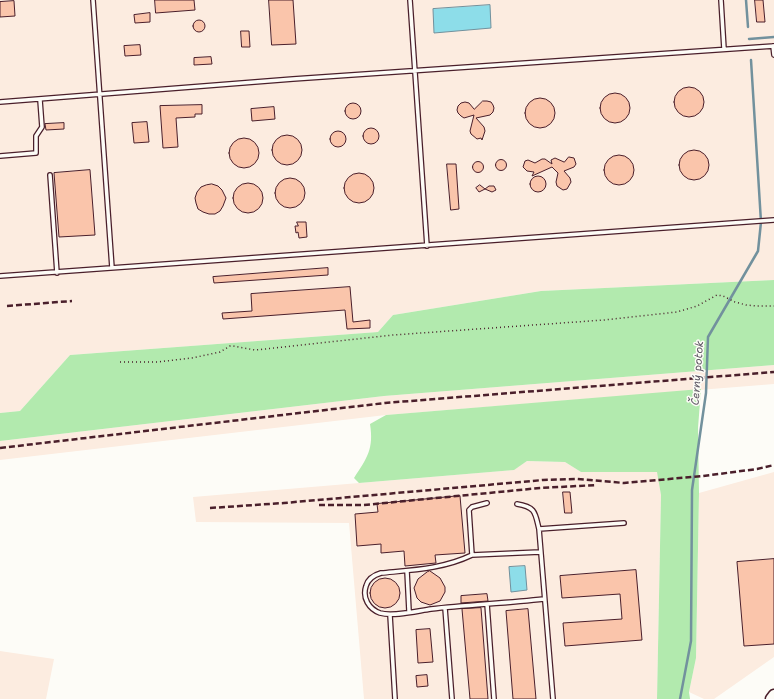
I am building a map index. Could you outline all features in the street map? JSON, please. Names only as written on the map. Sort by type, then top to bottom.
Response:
[{"type":"street","points":[[771,699],[774,695]]},
{"type":"lane","points":[[93,0],[112,268]]},
{"type":"lane","points":[[410,0],[427,246]]},
{"type":"lane","points":[[721,0],[724,50]]},
{"type":"lane","points":[[0,102],[774,46],[774,55]]},
{"type":"lane","points":[[0,156],[36,153],[36,136],[42,127],[40,100]]},
{"type":"lane","points":[[50,176],[57,273]]},
{"type":"lane","points":[[0,276],[774,220]]},
{"type":"lane","points":[[472,555],[470,510],[472,507],[487,503]]},
{"type":"lane","points":[[517,504],[526,506],[533,510],[539,529],[553,699]]},
{"type":"lane","points":[[539,529],[624,523]]},
{"type":"lane","points":[[540,552],[472,555],[460,561],[433,568],[381,573],[374,575],[369,580],[364,592],[365,599],[373,610],[390,615],[409,611],[544,599]]},
{"type":"lane","points":[[407,571],[409,611]]},
{"type":"lane","points":[[487,604],[494,699]]},
{"type":"lane","points":[[446,608],[452,699]]},
{"type":"lane","points":[[390,615],[396,699]]},
{"type":"path","points":[[120,362],[157,362],[192,358],[220,352],[230,346],[255,350],[393,335],[604,320],[677,312],[697,306],[717,295],[746,305],[774,306]]},
{"type":"shaded area","points":[[0,0],[774,0],[774,280],[541,291],[393,315],[378,332],[70,355],[20,411],[0,413]]},
{"type":"shaded area","points":[[774,365],[774,384],[386,415],[0,460],[0,441],[384,396]]},
{"type":"shaded area","points":[[527,461],[565,462],[581,472],[658,472],[661,495],[657,699],[364,699],[349,523],[196,522],[193,497],[513,470]]},
{"type":"shaded area","points":[[774,472],[774,657],[714,699],[704,699],[689,692],[696,658],[699,493]]},
{"type":"shaded area","points":[[0,651],[54,659],[46,699],[0,699]]},
{"type":"green space","points":[[774,280],[774,365],[384,396],[0,441],[0,413],[20,411],[70,355],[378,332],[393,315],[541,291]]},
{"type":"green space","points":[[701,389],[698,428],[699,493],[696,658],[689,692],[690,699],[657,699],[661,495],[657,472],[581,472],[565,462],[527,461],[514,470],[359,483],[354,478],[363,465],[370,447],[370,424],[386,415]]},
{"type":"water","points":[[490,5],[491,28],[434,33],[433,9]]},
{"type":"water","points":[[525,566],[527,590],[511,592],[509,567]]},
{"type":"building","points":[[155,0],[194,0],[195,10],[156,13]]},
{"type":"building","points":[[269,0],[293,0],[296,44],[272,45]]},
{"type":"building","points":[[755,0],[763,0],[765,22],[757,22]]},
{"type":"building","points":[[14,1],[15,16],[0,17],[0,2]]},
{"type":"building","points":[[150,13],[150,22],[135,23],[134,15]]},
{"type":"building","points":[[199,20],[203,22],[205,26],[203,30],[199,32],[195,30],[193,26],[195,22]]},
{"type":"building","points":[[241,31],[249,31],[250,47],[242,47]]},
{"type":"building","points":[[140,45],[141,55],[125,56],[124,46]]},
{"type":"building","points":[[211,57],[212,64],[194,65],[194,58]]},
{"type":"building","points":[[689,87],[699,92],[704,102],[699,112],[689,117],[679,112],[674,102],[679,92]]},
{"type":"building","points":[[615,93],[625,98],[630,108],[625,118],[615,123],[605,118],[600,108],[605,98]]},
{"type":"building","points":[[540,98],[550,103],[555,113],[550,123],[540,128],[530,123],[525,113],[530,103]]},
{"type":"building","points":[[483,101],[491,102],[494,108],[490,115],[476,118],[484,127],[485,131],[482,140],[481,138],[477,139],[471,134],[470,131],[474,115],[464,118],[458,113],[457,110],[461,103],[469,103],[474,109]]},
{"type":"building","points":[[353,103],[360,108],[361,111],[356,118],[353,119],[346,114],[345,111],[350,104]]},
{"type":"building","points":[[202,105],[202,114],[195,114],[195,117],[176,118],[178,147],[163,148],[160,106]]},
{"type":"building","points":[[274,107],[275,119],[252,121],[251,109]]},
{"type":"building","points":[[147,122],[149,142],[134,143],[132,123]]},
{"type":"building","points":[[64,123],[64,129],[46,130],[45,124]]},
{"type":"building","points":[[371,128],[378,133],[379,136],[374,143],[371,144],[364,139],[363,136],[368,129]]},
{"type":"building","points":[[338,131],[345,136],[346,139],[341,146],[338,147],[331,142],[330,139],[335,132]]},
{"type":"building","points":[[287,135],[298,139],[302,150],[298,161],[287,165],[276,161],[272,150],[276,139]]},
{"type":"building","points":[[244,138],[250,139],[258,147],[258,159],[250,167],[244,168],[238,167],[230,159],[229,153],[230,147],[238,139]]},
{"type":"building","points":[[694,150],[704,155],[709,165],[704,175],[694,180],[684,175],[679,165],[684,155]]},
{"type":"building","points":[[619,155],[629,160],[634,170],[629,180],[619,185],[609,180],[604,170],[609,160]]},
{"type":"building","points":[[569,157],[574,158],[576,164],[574,167],[564,171],[570,178],[571,182],[567,189],[563,190],[557,186],[556,182],[558,173],[552,167],[532,176],[534,172],[527,171],[523,167],[525,161],[528,160],[535,163],[545,159],[552,164],[551,160],[555,158],[564,162]]},
{"type":"building","points":[[501,159],[505,161],[507,165],[505,169],[501,171],[497,169],[495,165],[497,161]]},
{"type":"building","points":[[478,161],[482,163],[484,167],[482,171],[478,173],[474,171],[472,167],[474,163]]},
{"type":"building","points":[[447,164],[456,164],[459,209],[451,210]]},
{"type":"building","points":[[90,170],[95,235],[59,237],[54,173]]},
{"type":"building","points":[[359,173],[370,177],[374,188],[370,199],[359,203],[348,199],[344,188],[348,177]]},
{"type":"building","points":[[538,176],[545,181],[546,184],[541,191],[538,192],[531,187],[530,184],[535,177]]},
{"type":"building","points":[[290,178],[296,179],[304,187],[304,199],[296,207],[290,208],[284,207],[276,199],[275,193],[276,187],[284,179]]},
{"type":"building","points":[[248,183],[259,187],[263,198],[259,209],[248,213],[237,209],[233,198],[237,187]]},
{"type":"building","points":[[212,184],[218,186],[222,190],[226,198],[220,211],[215,214],[209,214],[198,209],[195,198],[201,187]]},
{"type":"building","points":[[480,185],[485,189],[479,192],[476,188]]},
{"type":"building","points":[[489,186],[494,186],[496,190],[492,192],[485,189]]},
{"type":"building","points":[[297,222],[306,222],[307,237],[299,238],[298,232],[296,233],[295,226],[298,226]]},
{"type":"building","points":[[328,268],[328,275],[214,283],[213,277]]},
{"type":"building","points":[[350,287],[353,322],[370,320],[370,328],[347,329],[345,310],[223,319],[222,313],[252,311],[251,294]]},
{"type":"building","points":[[563,492],[570,492],[572,513],[565,513]]},
{"type":"building","points":[[460,496],[465,553],[435,555],[436,563],[405,566],[404,551],[381,553],[381,544],[357,546],[355,514],[378,512],[377,504]]},
{"type":"building","points":[[774,559],[774,644],[744,646],[737,562]]},
{"type":"building","points":[[636,570],[642,640],[565,646],[563,623],[622,619],[620,594],[562,598],[560,576]]},
{"type":"building","points":[[430,571],[440,578],[445,587],[445,592],[440,601],[430,605],[421,602],[417,598],[414,588],[418,579]]},
{"type":"building","points":[[385,578],[396,582],[400,593],[396,604],[385,608],[374,604],[370,593],[374,582]]},
{"type":"building","points":[[487,594],[488,601],[461,603],[461,596]]},
{"type":"building","points":[[481,608],[488,699],[470,699],[462,609]]},
{"type":"building","points":[[528,609],[536,699],[513,699],[506,611]]},
{"type":"building","points":[[430,629],[433,662],[418,663],[416,630]]},
{"type":"building","points":[[427,675],[428,686],[417,687],[416,676]]},
{"type":"waterway","name":"Černý potok","points":[[746,0],[748,27]]},
{"type":"waterway","points":[[749,39],[774,37]]},
{"type":"waterway","name":"Černý potok","points":[[680,699],[691,641],[692,490],[706,393],[708,337],[758,251],[761,222],[751,60]]},
{"type":"railway","points":[[7,306],[72,301]]},
{"type":"railway","points":[[0,448],[385,403],[774,372]]},
{"type":"railway","points":[[210,508],[284,503],[543,480],[577,479],[624,483],[703,476],[757,469],[774,465]]},
{"type":"railway","points":[[319,505],[364,505],[540,488],[597,485]]}]
